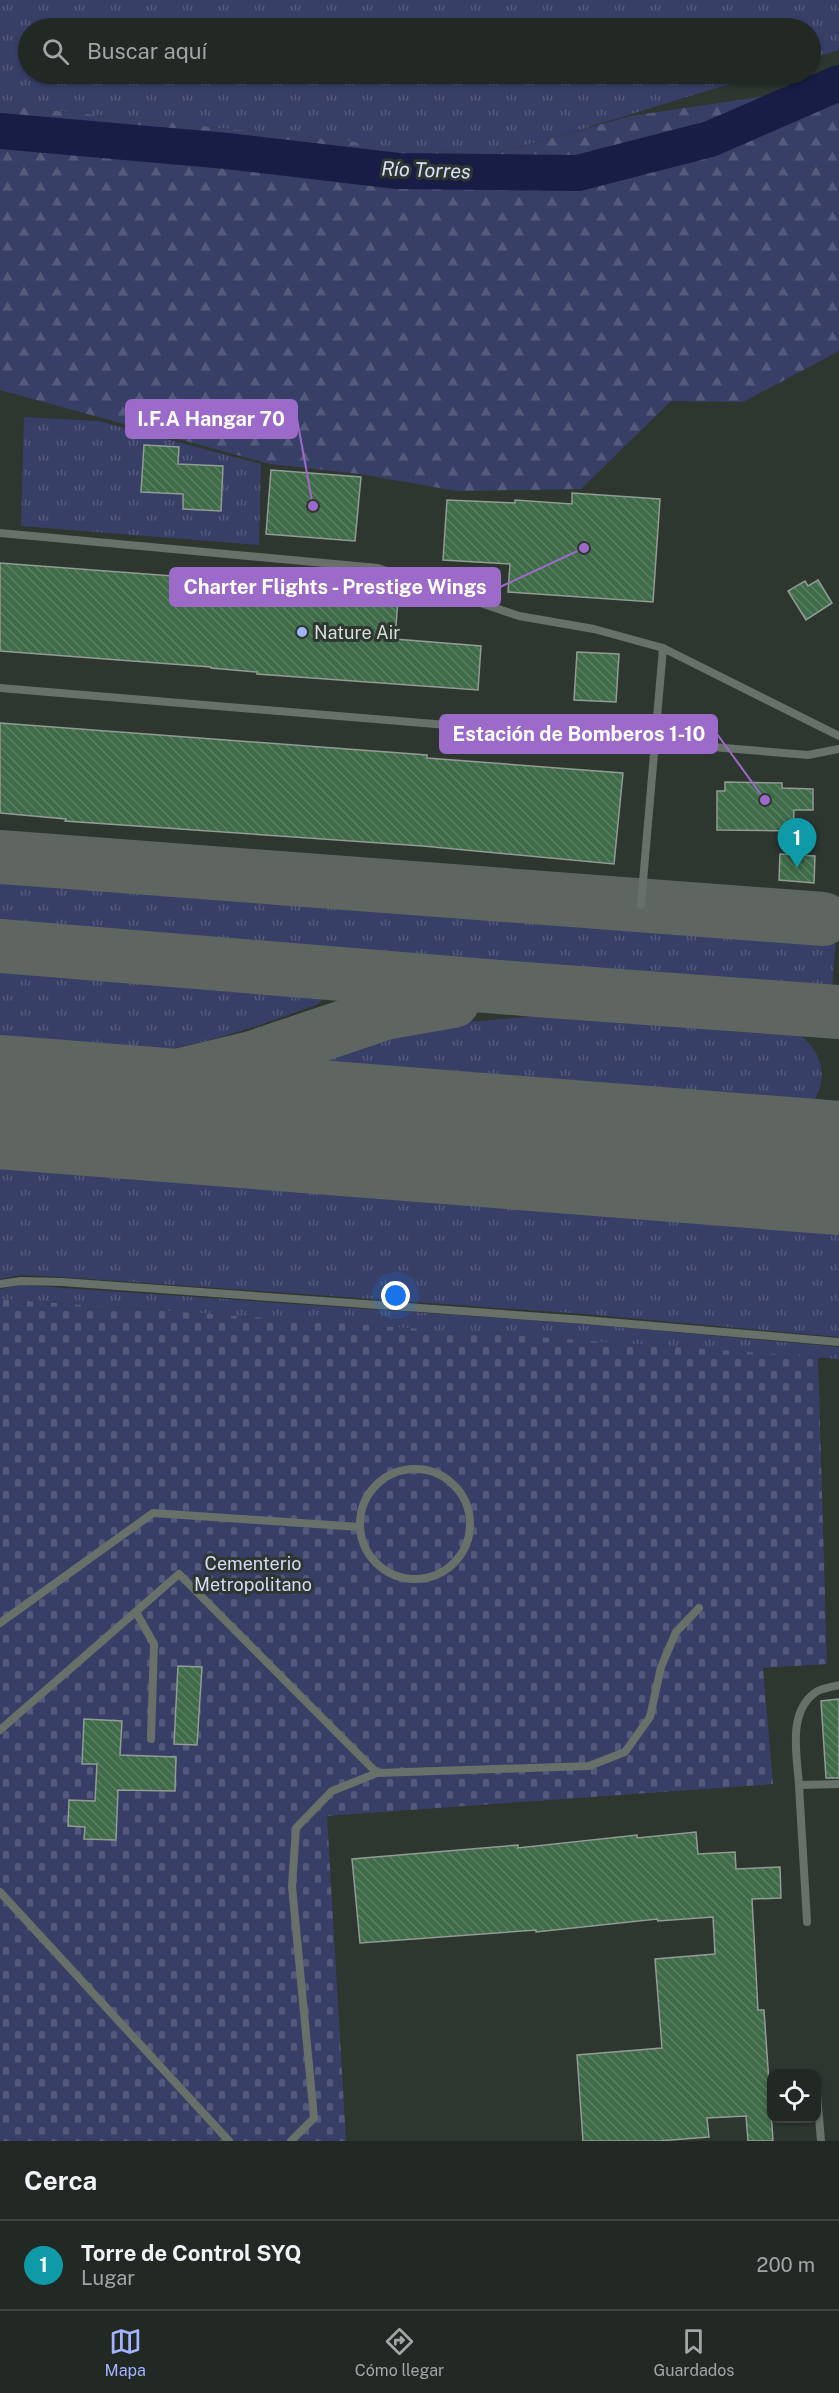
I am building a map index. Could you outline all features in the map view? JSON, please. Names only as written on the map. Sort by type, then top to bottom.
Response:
[{"type":"lane","points":[[0,533],[378,568],[519,616],[594,629],[663,648],[839,736]]},
{"type":"lane","points":[[641,905],[663,648]]},
{"type":"lane","points":[[0,688],[808,755],[839,749]]},
{"type":"lane","points":[[0,1284],[21,1281],[62,1282],[596,1321],[839,1342]]},
{"type":"lane","points":[[407,1470],[427,1470],[446,1478],[461,1492],[469,1511],[471,1531],[464,1551],[451,1566],[434,1576],[414,1579],[394,1575],[377,1564],[365,1547],[360,1527],[363,1507],[372,1490],[388,1476],[407,1470]]},
{"type":"lane","points":[[0,1623],[153,1513],[360,1527]]},
{"type":"lane","points":[[0,1730],[179,1574],[377,1773]]},
{"type":"lane","points":[[291,2141],[315,2118],[292,1886],[296,1828],[332,1791],[377,1773],[589,1766],[624,1752],[650,1718],[662,1667],[676,1632],[699,1608]]},
{"type":"lane","points":[[136,1612],[154,1644],[151,1739]]},
{"type":"lane","points":[[807,1922],[796,1730],[806,1703],[818,1691],[839,1685]]},
{"type":"lane","points":[[799,1785],[839,1784]]},
{"type":"lane","points":[[0,1892],[229,2141]]},
{"type":"lane","points":[[820,2123],[821,2141]]},
{"type":"green space","points":[[0,0],[839,0],[839,50],[821,56],[821,18],[18,18],[18,84],[729,84],[487,156],[0,105]]},
{"type":"green space","points":[[839,70],[839,351],[743,402],[671,401],[581,489],[457,491],[360,474],[270,464],[0,390],[0,105],[487,156],[631,116],[772,95],[801,84],[821,84],[821,77]]},
{"type":"green space","points":[[24,417],[98,421],[261,464],[259,545],[21,526]]},
{"type":"green space","points":[[0,873],[836,935],[832,991],[0,922]]},
{"type":"green space","points":[[0,970],[324,999],[316,1005],[247,1029],[169,1049],[85,1059],[0,1058]]},
{"type":"green space","points":[[539,1016],[622,1016],[794,1031],[809,1043],[819,1059],[822,1076],[820,1086],[814,1100],[803,1111],[767,1116],[279,1077],[332,1055],[407,1033],[467,1022]]},
{"type":"green space","points":[[0,1142],[839,1210],[839,1337],[585,1314],[62,1277],[21,1275],[0,1279]]},
{"type":"green space","points":[[21,1285],[584,1324],[839,1347],[839,1359],[0,1299],[0,1289]]},
{"type":"green space","name":"Cementerio Metropolitano","points":[[0,1299],[818,1357],[827,1664],[763,1668],[773,1784],[327,1816],[346,2141],[0,2141]]},
{"type":"building","points":[[144,445],[179,447],[178,464],[223,466],[221,511],[183,509],[183,494],[141,492]]},
{"type":"building","points":[[271,470],[361,477],[355,541],[266,534]]},
{"type":"building","points":[[572,493],[660,499],[653,602],[508,592],[510,564],[443,560],[447,500],[515,503],[515,500],[572,504]]},
{"type":"building","points":[[0,563],[347,589],[346,595],[398,599],[395,639],[481,646],[478,690],[257,674],[257,672],[211,667],[0,651]]},
{"type":"building","points":[[818,580],[832,603],[806,620],[788,591],[805,581],[808,586]]},
{"type":"building","points":[[577,652],[619,654],[616,702],[574,700]]},
{"type":"building","points":[[0,723],[427,755],[427,758],[623,773],[614,864],[423,846],[65,821],[66,819],[0,813]]},
{"type":"building","points":[[725,782],[782,783],[782,788],[813,789],[813,810],[794,810],[793,831],[717,830],[717,791],[725,791]]},
{"type":"building","points":[[780,854],[815,856],[814,883],[779,880]]},
{"type":"building","points":[[178,1666],[202,1667],[197,1745],[174,1744]]},
{"type":"building","points":[[839,1699],[839,1778],[826,1778],[821,1701]]},
{"type":"building","points":[[84,1719],[122,1721],[120,1755],[176,1757],[175,1791],[118,1790],[116,1840],[84,1839],[85,1827],[68,1826],[69,1800],[95,1801],[97,1764],[82,1764]]},
{"type":"building","points":[[696,1832],[698,1854],[735,1852],[736,1869],[780,1867],[781,1898],[752,1899],[758,2010],[764,2010],[768,2069],[767,2123],[772,2123],[773,2141],[748,2141],[746,2116],[707,2118],[709,2137],[658,2141],[583,2141],[577,2055],[662,2048],[655,1959],[715,1954],[713,1917],[658,1921],[657,1919],[536,1932],[536,1930],[360,1943],[352,1859],[518,1845],[518,1848],[637,1835],[637,1838]]},
{"type":"waterway","name":"Río Torres","points":[[0,131],[227,151],[398,171],[578,173],[710,139],[839,83]]},
{"type":"taxiway","points":[[0,857],[823,919]]},
{"type":"taxiway","points":[[0,946],[839,1012]]},
{"type":"taxiway","points":[[0,1099],[56,1095],[156,1081],[252,1058],[385,1013],[453,1001]]},
{"type":"taxiway","points":[[252,1058],[241,1076],[238,1091],[243,1106],[256,1122]]},
{"type":"taxiway","points":[[803,1165],[829,1149],[839,1138]]},
{"type":"runway","points":[[0,1102],[839,1168]]},
{"type":"place","name":"I.F.A Hangar 70","points":[[313,506]]},
{"type":"place","name":"Charter Flights - Prestige Wings","points":[[584,548]]},
{"type":"place","name":"Nature Air","points":[[302,632]]},
{"type":"place","name":"Estación de Bomberos 1-10","points":[[765,800]]},
{"type":"place","name":"Torre de Control SYQ","points":[[797,868]]}]
